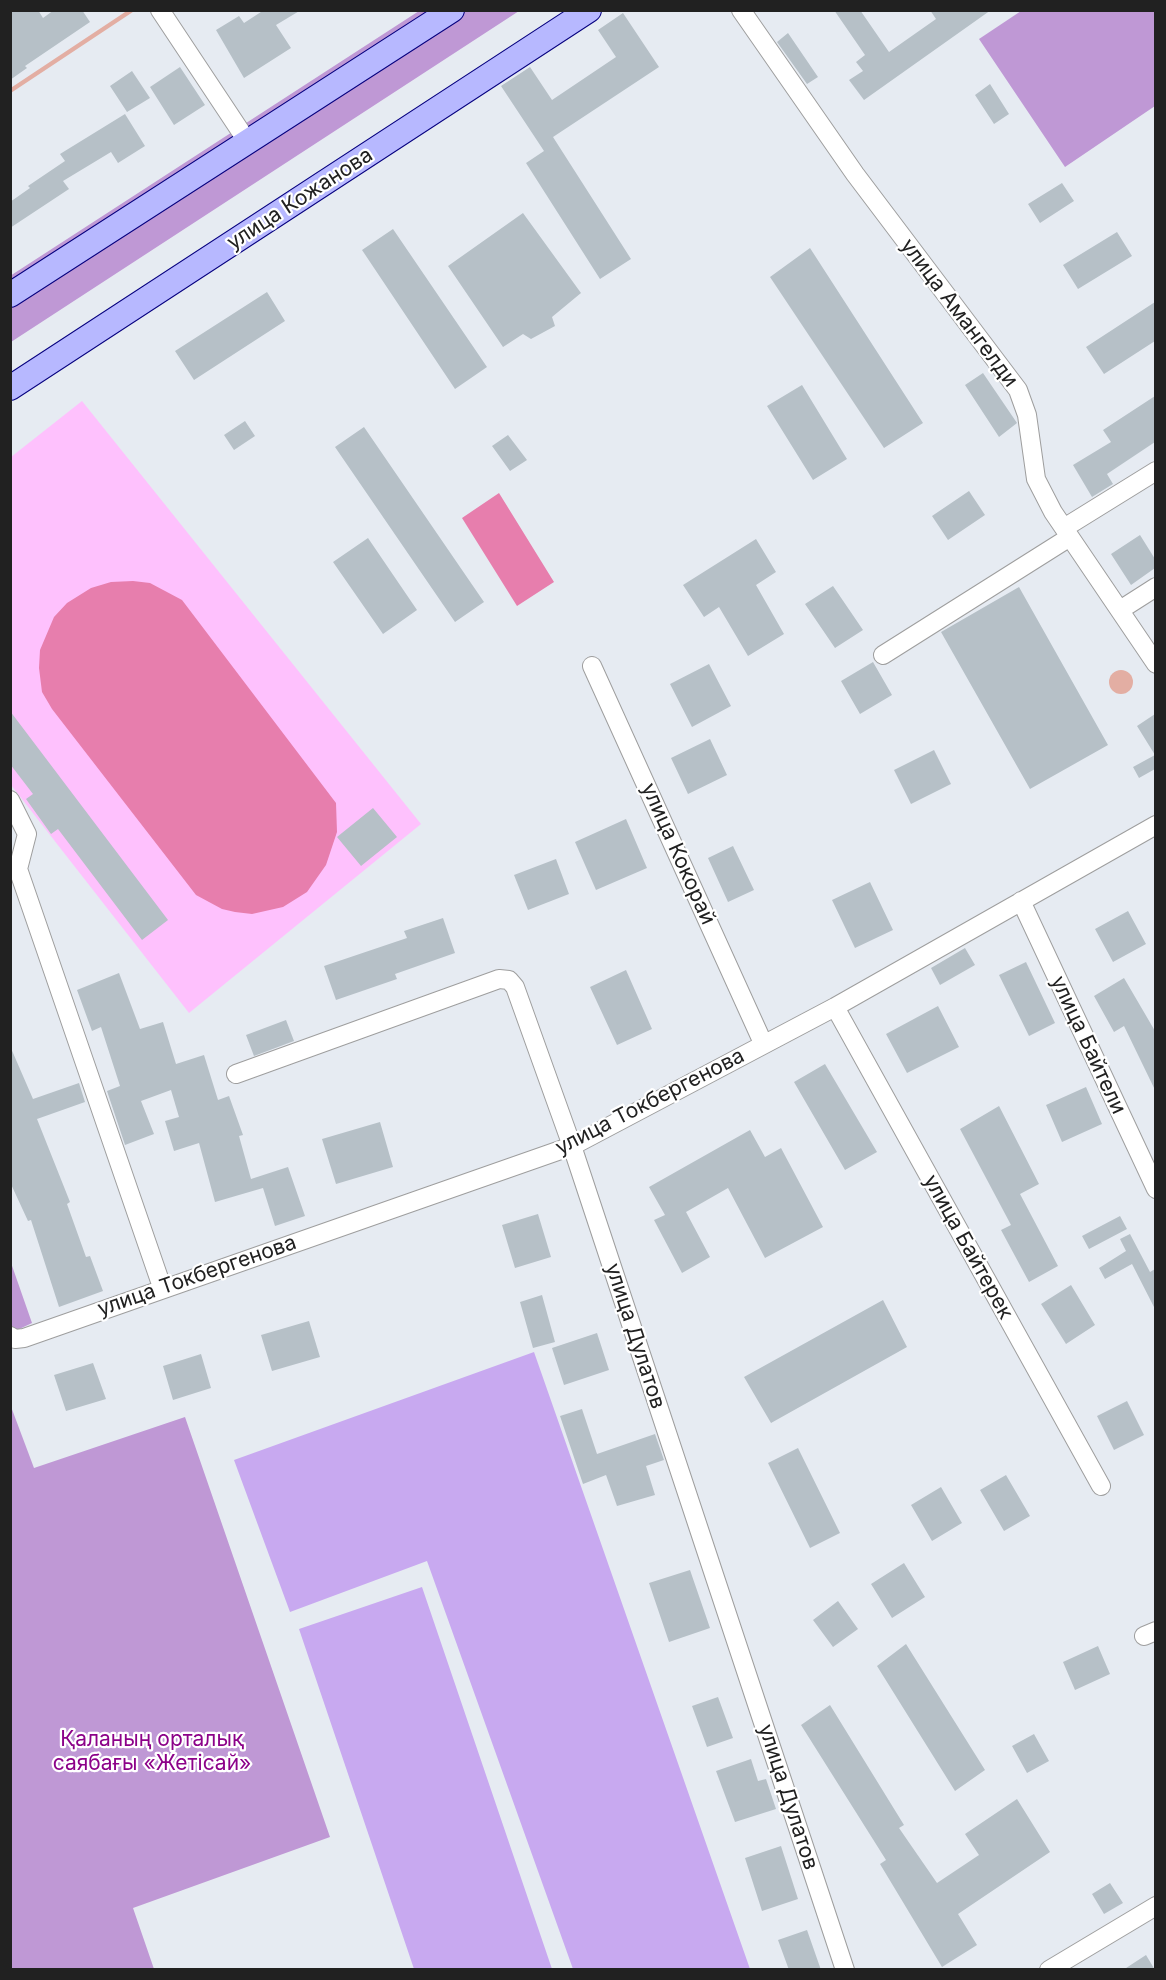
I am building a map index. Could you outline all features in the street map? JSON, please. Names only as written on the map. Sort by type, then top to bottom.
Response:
[{"type":"street","points":[[160,10],[247,141]]},
{"type":"street","points":[[10,295],[452,10]]},
{"type":"street","name":"улица Кожанова","points":[[10,388],[589,10]]},
{"type":"street","name":"улица Амангелди","points":[[741,10],[855,174],[1018,390],[1027,415],[1036,479],[1067,533],[1155,664]]},
{"type":"street","points":[[883,655],[1067,533],[1155,471]]},
{"type":"street","points":[[1120,610],[1155,587]]},
{"type":"street","name":"улица Кокорай","points":[[592,666],[763,1043]]},
{"type":"street","points":[[10,800],[27,834],[18,869],[162,1287]]},
{"type":"street","name":"улица Токбергенова","points":[[10,1336],[15,1339],[24,1338],[162,1287],[572,1146],[763,1043],[835,1007],[1155,825]]},
{"type":"street","name":"улица Байтели","points":[[1021,901],[1155,1189]]},
{"type":"street","name":"улица Дулатов","points":[[236,1074],[499,979],[509,980],[515,987],[572,1146],[845,1970]]},
{"type":"street","name":"улица Байтерек","points":[[835,1007],[1101,1486]]},
{"type":"street","points":[[1048,1970],[1155,1906]]},
{"type":"shaded area","points":[[82,401],[421,824],[189,1013],[11,785],[11,457]]},
{"type":"shaded area","points":[[499,493],[554,582],[517,606],[462,518]]},
{"type":"shaded area","points":[[111,582],[150,583],[182,600],[336,803],[337,832],[326,865],[307,892],[283,907],[252,914],[235,912],[222,909],[196,895],[52,709],[42,692],[39,668],[40,650],[54,617],[67,603],[91,588]]},
{"type":"shaded area","points":[[1121,670],[1130,673],[1133,682],[1130,691],[1121,694],[1112,691],[1109,682],[1112,673]]},
{"type":"shaded area","points":[[534,1352],[750,1969],[573,1969],[427,1561],[290,1612],[234,1460]]},
{"type":"shaded area","points":[[422,1587],[552,1969],[414,1969],[299,1629]]},
{"type":"green space","points":[[419,11],[519,11],[11,342],[10,276]]},
{"type":"green space","points":[[1021,11],[1155,11],[1155,106],[1065,167],[979,39]]},
{"type":"green space","points":[[10,1260],[32,1323],[11,1333],[10,1333]]},
{"type":"green space","name":"Қаланың орталық саябағы «Жетісай»","points":[[10,1404],[34,1468],[185,1417],[330,1837],[133,1908],[154,1969],[11,1969]]},
{"type":"building","points":[[10,10],[38,10],[43,18],[54,10],[82,10],[90,22],[25,66],[27,68],[10,80]]},
{"type":"building","points":[[264,10],[301,10],[276,25],[291,48],[244,78],[216,30],[239,16],[244,23]]},
{"type":"building","points":[[834,10],[860,10],[889,52],[936,19],[930,10],[991,10],[864,100],[849,80],[863,71],[856,62],[865,55]]},
{"type":"building","points":[[623,13],[659,67],[553,137],[631,259],[600,279],[526,163],[544,151],[501,86],[530,67],[552,100],[616,57],[598,30]]},
{"type":"building","points":[[788,33],[818,77],[807,84],[777,42]]},
{"type":"building","points":[[180,67],[205,105],[174,125],[150,87]]},
{"type":"building","points":[[132,71],[150,98],[127,112],[110,86]]},
{"type":"building","points":[[990,84],[1009,114],[994,124],[975,95]]},
{"type":"building","points":[[125,114],[145,146],[118,163],[111,152],[63,181],[69,189],[10,228],[10,202],[30,188],[28,186],[65,161],[60,154]]},
{"type":"building","points":[[1062,183],[1074,201],[1040,223],[1028,204]]},
{"type":"building","points":[[523,213],[581,293],[552,317],[555,326],[531,339],[523,334],[503,347],[448,266]]},
{"type":"building","points":[[393,229],[487,367],[455,389],[362,250]]},
{"type":"building","points":[[1117,232],[1132,256],[1078,289],[1063,265]]},
{"type":"building","points":[[810,248],[923,423],[884,448],[770,277]]},
{"type":"building","points":[[267,292],[285,321],[194,380],[175,351]]},
{"type":"building","points":[[1155,302],[1155,341],[1104,374],[1086,347]]},
{"type":"building","points":[[983,373],[1017,423],[999,437],[965,385]]},
{"type":"building","points":[[802,385],[847,459],[813,480],[767,406]]},
{"type":"building","points":[[1155,396],[1155,442],[1107,474],[1113,484],[1092,497],[1073,465],[1111,442],[1103,430]]},
{"type":"building","points":[[245,421],[255,436],[234,450],[224,435]]},
{"type":"building","points":[[364,427],[484,602],[455,622],[335,447]]},
{"type":"building","points":[[508,435],[527,460],[510,471],[492,446]]},
{"type":"building","points":[[969,491],[985,515],[948,540],[932,516]]},
{"type":"building","points":[[1140,535],[1155,559],[1155,568],[1131,585],[1111,554]]},
{"type":"building","points":[[368,538],[417,610],[383,634],[333,562]]},
{"type":"building","points":[[756,539],[776,572],[756,585],[784,634],[748,656],[719,607],[704,617],[683,585]]},
{"type":"building","points":[[833,586],[863,630],[835,648],[805,604]]},
{"type":"building","points":[[1019,587],[1108,745],[1030,789],[941,632]]},
{"type":"building","points":[[873,662],[892,695],[860,714],[841,681]]},
{"type":"building","points":[[709,664],[731,706],[692,727],[670,684]]},
{"type":"building","points":[[10,711],[168,920],[142,940],[58,829],[51,834],[26,799],[33,794],[10,764]]},
{"type":"building","points":[[1155,714],[1155,755],[1137,726]]},
{"type":"building","points":[[710,739],[727,775],[688,794],[671,758]]},
{"type":"building","points":[[934,750],[951,784],[911,804],[894,770]]},
{"type":"building","points":[[1155,755],[1155,769],[1139,778],[1133,767]]},
{"type":"building","points":[[373,808],[397,837],[361,866],[337,837]]},
{"type":"building","points":[[626,819],[647,868],[596,890],[575,842]]},
{"type":"building","points":[[733,846],[754,890],[728,902],[708,858]]},
{"type":"building","points":[[556,859],[569,894],[528,910],[514,875]]},
{"type":"building","points":[[870,882],[893,930],[855,948],[832,900]]},
{"type":"building","points":[[1128,911],[1146,944],[1113,962],[1095,929]]},
{"type":"building","points":[[443,918],[455,953],[395,974],[397,979],[336,1000],[324,966],[407,938],[404,931]]},
{"type":"building","points":[[965,948],[975,965],[940,985],[931,968]]},
{"type":"building","points":[[1026,962],[1055,1023],[1029,1036],[999,975]]},
{"type":"building","points":[[626,970],[652,1029],[617,1045],[590,987]]},
{"type":"building","points":[[119,973],[140,1029],[163,1022],[176,1064],[204,1055],[218,1100],[229,1096],[243,1135],[239,1136],[251,1179],[288,1167],[305,1216],[275,1226],[263,1188],[215,1202],[199,1143],[174,1151],[165,1121],[179,1117],[171,1090],[141,1101],[154,1134],[125,1145],[107,1091],[120,1086],[101,1027],[92,1031],[77,990]]},
{"type":"building","points":[[1124,978],[1155,1031],[1155,1090],[1124,1026],[1114,1032],[1094,996]]},
{"type":"building","points":[[938,1006],[959,1047],[907,1073],[886,1034]]},
{"type":"building","points":[[286,1020],[294,1041],[254,1056],[246,1035]]},
{"type":"building","points":[[10,1046],[33,1099],[79,1083],[85,1102],[37,1119],[70,1202],[67,1204],[86,1257],[90,1256],[103,1291],[59,1307],[31,1220],[28,1221],[10,1182]]},
{"type":"building","points":[[825,1064],[877,1152],[845,1170],[794,1082]]},
{"type":"building","points":[[1086,1087],[1102,1124],[1062,1142],[1046,1105]]},
{"type":"building","points":[[999,1106],[1039,1184],[1020,1194],[1058,1266],[1029,1282],[1001,1230],[1011,1225],[960,1129]]},
{"type":"building","points":[[380,1122],[393,1167],[336,1184],[322,1139]]},
{"type":"building","points":[[750,1130],[765,1157],[781,1148],[823,1227],[765,1258],[728,1188],[686,1212],[710,1257],[682,1273],[654,1220],[665,1215],[649,1187]]},
{"type":"building","points":[[538,1214],[551,1257],[515,1268],[502,1225]]},
{"type":"building","points":[[1120,1216],[1127,1229],[1089,1249],[1082,1236]]},
{"type":"building","points":[[1130,1234],[1150,1272],[1155,1269],[1155,1309],[1132,1264],[1105,1279],[1099,1268],[1126,1251],[1120,1239]]},
{"type":"building","points":[[1071,1285],[1095,1325],[1066,1344],[1041,1304]]},
{"type":"building","points":[[542,1295],[555,1342],[533,1348],[520,1302]]},
{"type":"building","points":[[883,1300],[907,1347],[771,1423],[744,1377]]},
{"type":"building","points":[[309,1321],[320,1357],[272,1371],[261,1335]]},
{"type":"building","points":[[597,1333],[609,1370],[564,1385],[552,1348]]},
{"type":"building","points":[[201,1354],[211,1388],[173,1400],[163,1366]]},
{"type":"building","points":[[93,1363],[106,1399],[66,1411],[54,1375]]},
{"type":"building","points":[[1127,1401],[1144,1435],[1114,1450],[1097,1416]]},
{"type":"building","points":[[582,1409],[597,1454],[655,1434],[664,1460],[646,1466],[655,1495],[617,1506],[606,1475],[583,1484],[560,1416]]},
{"type":"building","points":[[798,1448],[840,1533],[810,1548],[768,1463]]},
{"type":"building","points":[[1006,1475],[1030,1516],[1004,1531],[980,1490]]},
{"type":"building","points":[[941,1487],[962,1523],[932,1541],[911,1505]]},
{"type":"building","points":[[904,1563],[925,1597],[892,1618],[871,1584]]},
{"type":"building","points":[[690,1570],[710,1628],[669,1642],[649,1583]]},
{"type":"building","points":[[838,1601],[858,1629],[833,1647],[813,1620]]},
{"type":"building","points":[[906,1644],[985,1770],[955,1791],[877,1666]]},
{"type":"building","points":[[1098,1646],[1110,1674],[1075,1690],[1063,1662]]},
{"type":"building","points":[[718,1697],[733,1738],[707,1747],[692,1706]]},
{"type":"building","points":[[830,1705],[904,1825],[899,1828],[937,1883],[979,1855],[965,1834],[1017,1799],[1050,1852],[958,1914],[977,1945],[942,1967],[880,1864],[886,1860],[801,1725]]},
{"type":"building","points":[[1034,1734],[1049,1761],[1027,1773],[1012,1746]]},
{"type":"building","points":[[751,1759],[758,1781],[766,1779],[776,1809],[735,1822],[716,1771]]},
{"type":"building","points":[[781,1846],[798,1899],[762,1911],[745,1858]]},
{"type":"building","points":[[1110,1883],[1123,1903],[1104,1914],[1092,1894]]},
{"type":"building","points":[[807,1930],[821,1970],[789,1970],[778,1940]]},
{"type":"building","points":[[1146,1955],[1155,1970],[1123,1970]]},
{"type":"waterway","points":[[10,91],[132,10]]}]
